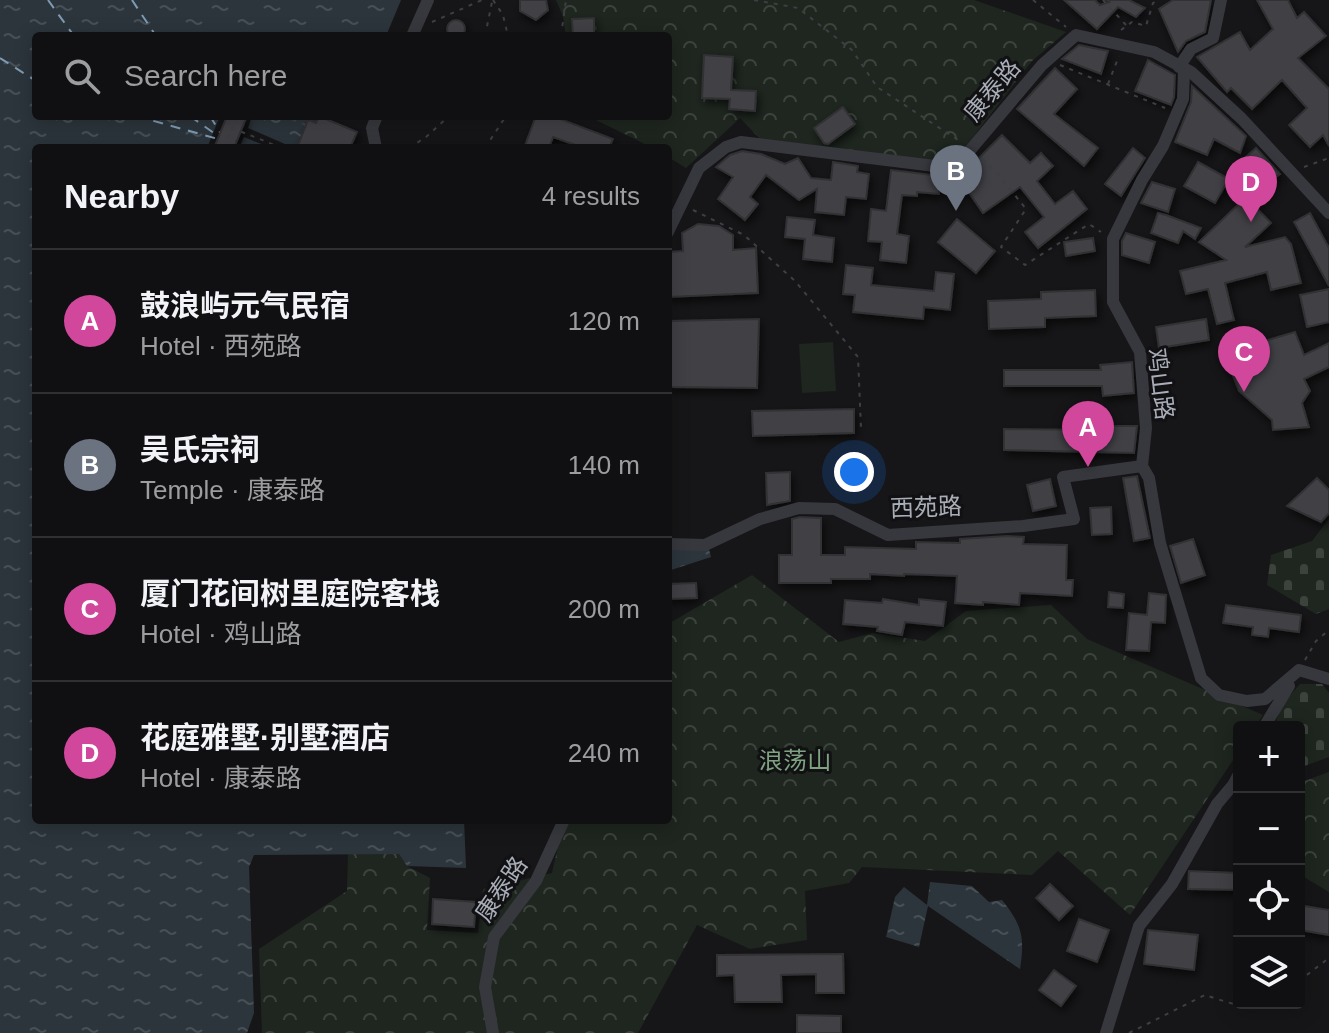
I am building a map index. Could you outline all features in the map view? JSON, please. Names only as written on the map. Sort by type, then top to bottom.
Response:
[{"type":"street","points":[[414,32],[428,0]]},
{"type":"street","points":[[1182,68],[1191,49],[1213,38],[1221,0]]},
{"type":"street","points":[[1076,35],[1154,52],[1191,72],[1242,119],[1329,213]]},
{"type":"street","name":"康泰路","points":[[672,224],[699,168],[726,147],[741,142],[943,167],[966,155],[1048,60],[1076,35]]},
{"type":"street","name":"鸡山路","points":[[1182,68],[1183,99],[1163,146],[1113,239],[1113,302],[1140,352],[1146,428],[1142,466],[1149,478],[1160,543],[1201,678],[1219,695],[1247,701],[1265,699],[1299,670]]},
{"type":"street","points":[[375,120],[372,128],[375,144]]},
{"type":"street","name":"西苑路","points":[[672,544],[705,545],[760,519],[799,508],[835,509],[888,535],[1023,526],[1074,519],[1063,477],[1142,466]]},
{"type":"street","points":[[1268,721],[1299,670],[1329,679]]},
{"type":"street","points":[[1106,1033],[1139,926],[1172,884],[1217,804],[1233,782]]},
{"type":"street","name":"康泰路","points":[[493,1033],[485,987],[494,937],[536,881],[562,824]]},
{"type":"path","points":[[416,32],[482,0]]},
{"type":"path","points":[[486,32],[493,0]]},
{"type":"path","points":[[493,0],[503,15],[507,32]]},
{"type":"path","points":[[562,32],[566,0]]},
{"type":"path","points":[[754,0],[798,8],[852,50],[877,87],[971,149],[997,173],[1026,209],[1001,247],[1025,265],[1089,224],[1113,239]]},
{"type":"path","points":[[1033,0],[1076,35]]},
{"type":"path","points":[[1103,0],[1127,25]]},
{"type":"path","points":[[1117,33],[1132,22],[1146,26],[1153,3],[1158,0]]},
{"type":"path","points":[[1108,85],[1124,45]]},
{"type":"path","points":[[1048,60],[1177,112]]},
{"type":"path","points":[[226,144],[235,120]]},
{"type":"path","points":[[293,120],[306,125]]},
{"type":"path","points":[[415,144],[445,120]]},
{"type":"path","points":[[487,144],[503,120]]},
{"type":"path","points":[[232,128],[272,144]]},
{"type":"path","points":[[1292,172],[1329,158]]},
{"type":"path","points":[[681,205],[744,235],[795,281],[858,357],[861,428]]},
{"type":"path","points":[[1299,670],[1316,641],[1329,630]]},
{"type":"path","points":[[1305,976],[1329,958]]},
{"type":"path","points":[[1129,1033],[1205,995],[1233,1003]]},
{"type":"green space","points":[[556,0],[974,0],[1066,32],[1032,61],[959,155],[939,163],[761,140],[740,118],[686,168],[672,159],[672,144],[645,144],[596,120],[672,120],[672,32],[565,32]]},
{"type":"green space","points":[[833,342],[836,391],[802,393],[799,344]]},
{"type":"green space","points":[[1329,519],[1329,609],[1316,614],[1267,585],[1271,555],[1312,541]]},
{"type":"green space","name":"浪荡山","points":[[752,575],[839,642],[872,633],[925,641],[966,611],[1051,605],[1087,639],[1263,715],[1259,721],[1233,721],[1233,760],[1130,915],[1058,851],[1032,875],[862,867],[849,883],[805,891],[807,940],[750,949],[697,925],[638,1033],[262,1033],[259,949],[347,891],[348,854],[399,854],[407,866],[430,878],[427,930],[478,933],[483,889],[552,873],[563,824],[672,824],[672,622]]},
{"type":"green space","points":[[1300,684],[1322,684],[1329,693],[1329,757],[1305,766],[1305,721],[1276,721],[1282,705]]},
{"type":"green space","points":[[1329,772],[1329,892],[1305,878],[1305,781]]},
{"type":"water","points":[[0,0],[401,0],[388,32],[32,32],[32,120],[329,120],[318,144],[32,144],[32,824],[464,824],[466,868],[407,866],[399,854],[254,855],[249,867],[254,1013],[247,1033],[0,1033]]},
{"type":"water","points":[[672,549],[709,549],[711,557],[672,570]]},
{"type":"water","points":[[930,882],[972,886],[989,902],[1002,900],[1020,932],[1020,969],[928,906],[919,947],[886,937],[895,897],[904,887],[927,905]]},
{"type":"pier","points":[[218,120],[251,120],[248,128],[285,144],[261,144],[244,137],[241,144],[209,144]]},
{"type":"building","points":[[520,0],[546,0],[548,10],[536,20],[520,11]]},
{"type":"building","points":[[1064,0],[1095,0],[1100,5],[1109,2],[1106,0],[1129,0],[1145,8],[1136,17],[1118,7],[1097,29]]},
{"type":"building","points":[[1173,0],[1211,0],[1205,32],[1186,41],[1178,52],[1159,9]]},
{"type":"building","points":[[1257,0],[1288,0],[1297,18],[1304,12],[1326,36],[1298,58],[1329,89],[1329,146],[1323,135],[1310,147],[1289,125],[1307,108],[1282,80],[1252,109],[1231,88],[1227,92],[1197,57],[1240,32],[1250,50],[1273,29]]},
{"type":"building","points":[[594,18],[594,32],[573,32],[572,19]]},
{"type":"building","points":[[456,20],[464,26],[464,32],[448,32],[447,29]]},
{"type":"building","points":[[1079,45],[1108,51],[1101,74],[1062,59]]},
{"type":"building","points":[[704,55],[733,57],[731,90],[756,91],[755,111],[729,109],[730,99],[702,98]]},
{"type":"building","points":[[1148,60],[1175,75],[1171,105],[1135,91]]},
{"type":"building","points":[[1055,68],[1077,89],[1054,114],[1098,148],[1084,166],[1017,109]]},
{"type":"building","points":[[1192,86],[1246,136],[1240,153],[1214,139],[1207,155],[1175,142],[1191,102]]},
{"type":"building","points":[[843,107],[855,124],[828,144],[824,143],[814,128]]},
{"type":"building","points":[[225,120],[245,120],[236,144],[216,144]]},
{"type":"building","points":[[308,120],[316,123],[317,120],[328,120],[357,132],[352,144],[299,144]]},
{"type":"building","points":[[534,120],[563,120],[613,139],[611,144],[573,144],[553,137],[550,144],[526,144]]},
{"type":"building","points":[[1002,135],[1030,163],[1041,153],[1053,166],[1037,181],[1055,204],[1073,191],[1087,209],[1038,248],[1025,232],[1044,217],[1020,187],[983,213],[956,174],[978,159]]},
{"type":"building","points":[[1133,148],[1145,158],[1121,196],[1105,184]]},
{"type":"building","points":[[1256,148],[1280,174],[1258,189],[1237,165]]},
{"type":"building","points":[[742,151],[761,154],[785,164],[798,158],[811,178],[831,180],[833,162],[858,166],[857,172],[869,174],[866,199],[846,197],[844,215],[815,212],[817,189],[799,200],[766,175],[750,197],[758,204],[745,220],[718,199],[733,177],[716,167],[730,155]]},
{"type":"building","points":[[1198,162],[1229,179],[1215,203],[1184,186]]},
{"type":"building","points":[[891,170],[941,176],[939,194],[917,192],[917,196],[902,195],[897,234],[909,236],[906,263],[880,260],[882,242],[868,241],[871,209],[886,211]]},
{"type":"building","points":[[1152,182],[1175,189],[1168,212],[1141,203]]},
{"type":"building","points":[[1246,197],[1271,223],[1245,247],[1285,237],[1291,244],[1301,283],[1271,290],[1267,272],[1225,283],[1234,320],[1217,324],[1208,289],[1186,294],[1180,271],[1226,260],[1199,242]]},
{"type":"building","points":[[1158,213],[1201,228],[1195,239],[1183,231],[1178,243],[1151,233]]},
{"type":"building","points":[[1310,213],[1329,248],[1329,286],[1294,222]]},
{"type":"building","points":[[787,217],[815,220],[813,235],[834,238],[832,262],[803,259],[805,239],[785,237]]},
{"type":"building","points":[[957,219],[995,251],[976,273],[938,242]]},
{"type":"building","points":[[698,224],[719,226],[733,235],[733,250],[756,248],[758,293],[672,297],[672,252],[683,251],[682,233]]},
{"type":"building","points":[[1126,233],[1155,242],[1149,263],[1122,255],[1122,241]]},
{"type":"building","points":[[1093,238],[1095,251],[1066,256],[1064,242]]},
{"type":"building","points":[[846,265],[873,268],[871,285],[934,291],[936,272],[954,274],[950,310],[924,307],[923,319],[853,312],[855,295],[843,294]]},
{"type":"building","points":[[1329,289],[1329,322],[1307,327],[1300,295]]},
{"type":"building","points":[[1095,290],[1096,316],[1045,318],[1045,327],[989,329],[988,301],[1041,299],[1041,292]]},
{"type":"building","points":[[759,319],[757,388],[672,387],[672,321]]},
{"type":"building","points":[[1206,319],[1209,340],[1159,348],[1156,327]]},
{"type":"building","points":[[1295,332],[1304,355],[1329,343],[1329,367],[1304,379],[1310,391],[1302,403],[1309,427],[1273,430],[1272,420],[1239,391],[1224,353]]},
{"type":"building","points":[[1132,362],[1134,393],[1103,396],[1102,386],[1004,386],[1004,370],[1101,370],[1100,365]]},
{"type":"building","points":[[854,409],[854,433],[753,436],[752,411]]},
{"type":"building","points":[[1106,426],[1137,426],[1134,453],[1004,450],[1004,429],[1106,430]]},
{"type":"building","points":[[790,472],[790,501],[767,505],[766,473]]},
{"type":"building","points":[[1137,476],[1150,538],[1134,541],[1123,478]]},
{"type":"building","points":[[1317,478],[1329,490],[1329,513],[1321,522],[1287,506]]},
{"type":"building","points":[[1050,479],[1056,506],[1033,511],[1027,485]]},
{"type":"building","points":[[1111,507],[1112,534],[1092,535],[1090,508]]},
{"type":"building","points":[[821,518],[821,555],[845,555],[845,547],[916,549],[916,542],[960,543],[960,539],[1007,536],[1024,537],[1023,544],[1067,545],[1066,580],[1073,580],[1072,596],[1020,593],[1019,605],[955,603],[957,576],[870,574],[870,579],[831,579],[831,583],[779,583],[779,555],[792,555],[792,519]]},
{"type":"building","points":[[1193,539],[1205,575],[1181,583],[1170,546]]},
{"type":"building","points":[[696,583],[697,598],[672,599],[672,584]]},
{"type":"building","points":[[1109,592],[1124,594],[1123,608],[1108,607]]},
{"type":"building","points":[[1149,593],[1166,595],[1165,623],[1151,622],[1149,651],[1126,650],[1129,613],[1147,615]]},
{"type":"building","points":[[883,599],[919,605],[919,599],[946,602],[943,626],[905,622],[902,635],[877,631],[878,627],[843,624],[845,600],[882,603]]},
{"type":"building","points":[[1226,605],[1301,615],[1299,632],[1269,628],[1268,637],[1252,635],[1253,627],[1223,623]]},
{"type":"building","points":[[1189,871],[1233,873],[1233,890],[1188,889]]},
{"type":"building","points":[[1050,884],[1073,906],[1059,920],[1036,898]]},
{"type":"building","points":[[433,899],[476,902],[474,927],[432,924]]},
{"type":"building","points":[[1305,906],[1329,910],[1329,935],[1305,931]]},
{"type":"building","points":[[1079,919],[1109,930],[1097,962],[1067,951]]},
{"type":"building","points":[[1148,930],[1198,935],[1194,970],[1144,964]]},
{"type":"building","points":[[843,954],[844,993],[816,993],[816,974],[781,975],[782,1002],[735,1002],[734,975],[717,976],[717,955]]},
{"type":"building","points":[[1054,970],[1076,986],[1061,1006],[1039,990]]},
{"type":"building","points":[[797,1015],[841,1016],[841,1033],[797,1033]]},
{"type":"ferry route","points":[[48,0],[71,32]]},
{"type":"ferry route","points":[[132,0],[153,32]]},
{"type":"ferry route","points":[[0,58],[32,78]]},
{"type":"ferry route","points":[[150,120],[218,139]]},
{"type":"ferry route","points":[[196,120],[218,136]]},
{"type":"ferry route","points":[[212,120],[221,134]]},
{"type":"place","name":"吴氏宗祠","points":[[956,211]]},
{"type":"place","name":"花庭雅墅·别墅酒店","points":[[1251,222]]},
{"type":"place","name":"厦门花间树里庭院客栈","points":[[1244,392]]},
{"type":"place","name":"鼓浪屿元气民宿","points":[[1088,467]]}]
